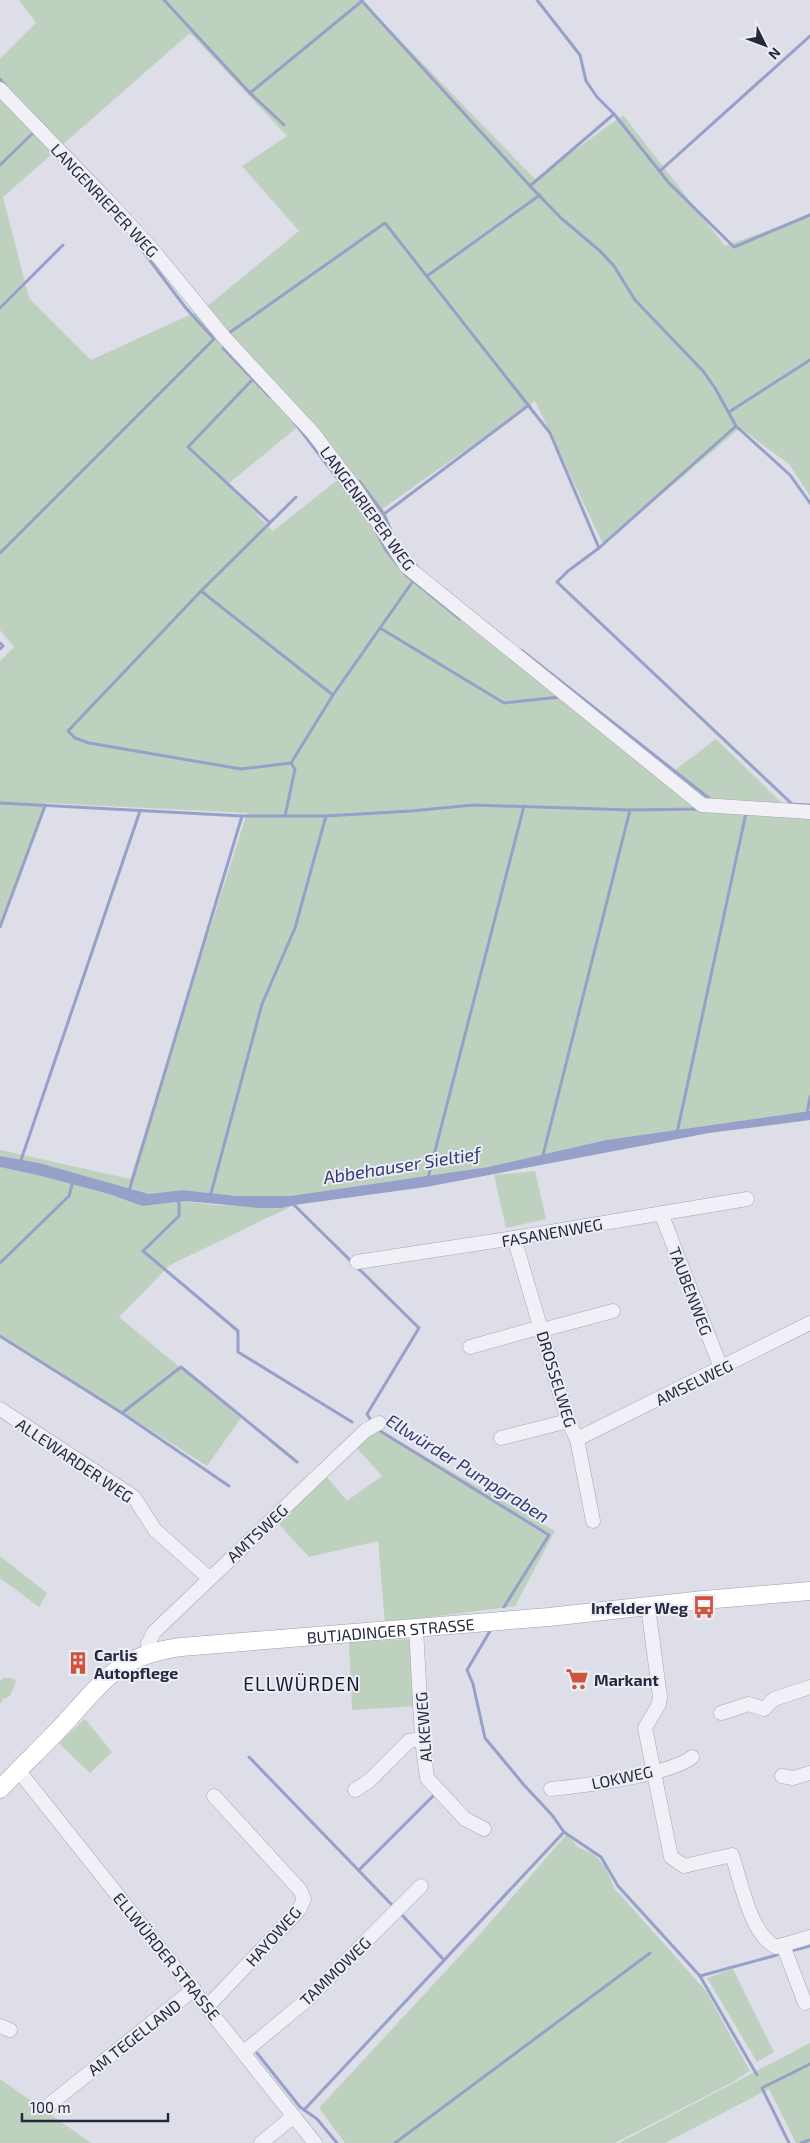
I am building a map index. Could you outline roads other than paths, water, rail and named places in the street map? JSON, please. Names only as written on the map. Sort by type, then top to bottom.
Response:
[{"type":"main road","name":"BUTJADINGER STRASSE","points":[[0,1789],[64,1724],[98,1685],[128,1661],[150,1652],[181,1647],[416,1628],[810,1591]]},
{"type":"street","name":"LANGENRIEPER WEG","points":[[0,89],[110,202],[152,249],[224,337],[313,433],[358,492],[406,566],[702,804],[810,812]]},
{"type":"street","name":"FASANENWEG","points":[[357,1262],[746,1200]]},
{"type":"street","name":"TAUBENWEG","points":[[660,1213],[721,1368]]},
{"type":"street","name":"DROSSELWEG","points":[[514,1238],[568,1421],[577,1439],[593,1521]]},
{"type":"street","points":[[470,1347],[613,1312]]},
{"type":"street","name":"AMSELWEG","points":[[577,1439],[810,1323]]},
{"type":"street","name":"ALLEWARDER WEG","points":[[0,1409],[134,1496],[155,1530],[209,1578]]},
{"type":"street","points":[[501,1438],[568,1421]]},
{"type":"street","name":"AMTSWEG","points":[[150,1652],[148,1644],[154,1632],[366,1430],[379,1423]]},
{"type":"street","points":[[648,1607],[660,1697],[659,1704],[645,1728],[671,1858],[684,1866],[732,1855],[753,1920],[769,1943],[776,1947],[810,1937]]},
{"type":"street","name":"ALKEWEG","points":[[416,1628],[422,1739],[427,1778],[465,1819],[484,1829]]},
{"type":"street","points":[[721,1713],[749,1704],[764,1709],[774,1698],[810,1687]]},
{"type":"street","points":[[355,1790],[369,1781],[409,1741],[422,1739]]},
{"type":"street","name":"LOKWEG","points":[[550,1789],[600,1783],[686,1762],[692,1757]]},
{"type":"street","name":"ELLWÜRDER STRASSE","points":[[18,1770],[208,2006],[315,2143]]},
{"type":"street","points":[[782,1776],[793,1778],[810,1773]]},
{"type":"street","name":"HAYOWEG","points":[[208,2006],[299,1910],[304,1899],[300,1890],[214,1796]]},
{"type":"street","name":"TAMMOWEG","points":[[244,2052],[308,1999],[421,1886]]},
{"type":"street","points":[[783,1945],[805,2003]]},
{"type":"street","name":"AM TEGELLAND","points":[[50,2104],[194,1989]]},
{"type":"street","points":[[261,2143],[294,2116]]},
{"type":"water","points":[[810,1111],[810,1120],[709,1133],[426,1187],[282,1208],[258,1208],[186,1201],[142,1206],[109,1194],[0,1167],[0,1156],[39,1163],[149,1194],[182,1190],[237,1196],[290,1196],[488,1167],[606,1140]]},
{"type":"waterway","points":[[164,0],[250,93],[284,125]]},
{"type":"waterway","points":[[361,0],[530,186],[561,218],[600,251],[614,266],[635,300],[703,371],[715,388],[736,426],[790,475],[810,503]]},
{"type":"waterway","points":[[537,0],[580,55],[586,81],[597,97],[614,114],[669,183],[734,247],[810,215]]},
{"type":"waterway","points":[[250,93],[362,1]]},
{"type":"waterway","points":[[661,170],[810,36]]},
{"type":"waterway","points":[[0,79],[5,85]]},
{"type":"waterway","points":[[530,186],[614,114]]},
{"type":"waterway","points":[[0,165],[33,133]]},
{"type":"waterway","points":[[427,276],[540,195]]},
{"type":"waterway","points":[[229,333],[385,223],[550,433],[599,548]]},
{"type":"waterway","points":[[0,553],[214,339],[185,307],[133,238]]},
{"type":"waterway","points":[[0,308],[63,245]]},
{"type":"waterway","points":[[223,348],[270,397]]},
{"type":"waterway","points":[[729,412],[810,360]]},
{"type":"waterway","points":[[253,379],[188,447],[269,522]]},
{"type":"waterway","points":[[384,514],[529,405]]},
{"type":"waterway","points":[[295,423],[364,513]]},
{"type":"waterway","points":[[736,426],[599,548],[568,571],[557,582],[791,803]]},
{"type":"waterway","points":[[359,481],[384,514],[392,533]]},
{"type":"waterway","points":[[291,763],[241,769],[89,743],[75,738],[68,731],[201,591],[296,497]]},
{"type":"waterway","points":[[377,533],[386,550],[401,569]]},
{"type":"waterway","points":[[407,556],[417,566]]},
{"type":"waterway","points":[[405,574],[460,619]]},
{"type":"waterway","points":[[285,816],[295,769],[291,763],[333,695],[413,581]]},
{"type":"waterway","points":[[201,591],[333,695]]},
{"type":"waterway","points":[[380,628],[504,703],[560,697]]},
{"type":"waterway","points":[[0,643],[3,646],[0,649]]},
{"type":"waterway","points":[[521,650],[710,799]]},
{"type":"waterway","points":[[0,803],[242,816],[326,816],[473,805],[630,810],[700,809]]},
{"type":"waterway","points":[[788,804],[810,805]]},
{"type":"waterway","points":[[0,927],[45,806]]},
{"type":"waterway","name":"Abbehauser Sieltief","points":[[428,1178],[524,806]]},
{"type":"waterway","points":[[542,1159],[630,810]]},
{"type":"waterway","points":[[20,1163],[140,811]]},
{"type":"waterway","points":[[677,1133],[746,813]]},
{"type":"waterway","points":[[129,1191],[242,816]]},
{"type":"waterway","points":[[210,1197],[262,1004],[295,928],[326,816]]},
{"type":"waterway","points":[[807,1113],[810,1097]]},
{"type":"waterway","points":[[0,1263],[69,1196],[73,1181]]},
{"type":"waterway","points":[[179,1198],[179,1216],[143,1251],[238,1331],[238,1352],[352,1422]]},
{"type":"waterway","name":"Ellwürder Pumpgraben","points":[[292,1203],[419,1328],[367,1414],[372,1422]]},
{"type":"waterway","points":[[0,1336],[122,1413],[229,1486]]},
{"type":"waterway","points":[[122,1413],[181,1367],[297,1462]]},
{"type":"waterway","name":"Ellwürder Pumpgraben","points":[[377,1429],[549,1535],[504,1607]]},
{"type":"waterway","name":"Ellwürder Pumpgraben","points":[[490,1631],[467,1670],[473,1684],[485,1738],[552,1815],[564,1832],[601,1857],[618,1886],[700,1976],[757,2075]]},
{"type":"waterway","points":[[249,1757],[393,1906]]},
{"type":"waterway","points":[[359,1870],[435,1794]]},
{"type":"waterway","points":[[304,2110],[564,1832]]},
{"type":"waterway","points":[[401,1914],[444,1960]]},
{"type":"waterway","points":[[791,1951],[810,1946]]},
{"type":"waterway","points":[[395,2143],[650,1953]]},
{"type":"waterway","points":[[700,1976],[777,1955]]},
{"type":"waterway","points":[[257,2053],[300,2107],[317,2119],[337,2143]]},
{"type":"waterway","points":[[789,2143],[762,2088],[810,2064]]},
{"type":"waterway","points":[[801,2143],[810,2140]]},
{"type":"place","name":"Infelder Weg","points":[[704,1607]]},
{"type":"place","name":"Carlis Autopflege","points":[[78,1663]]},
{"type":"place","name":"Markant","points":[[577,1679]]},
{"type":"district","name":"ELLWÜRDEN","points":[[302,1683]]}]
